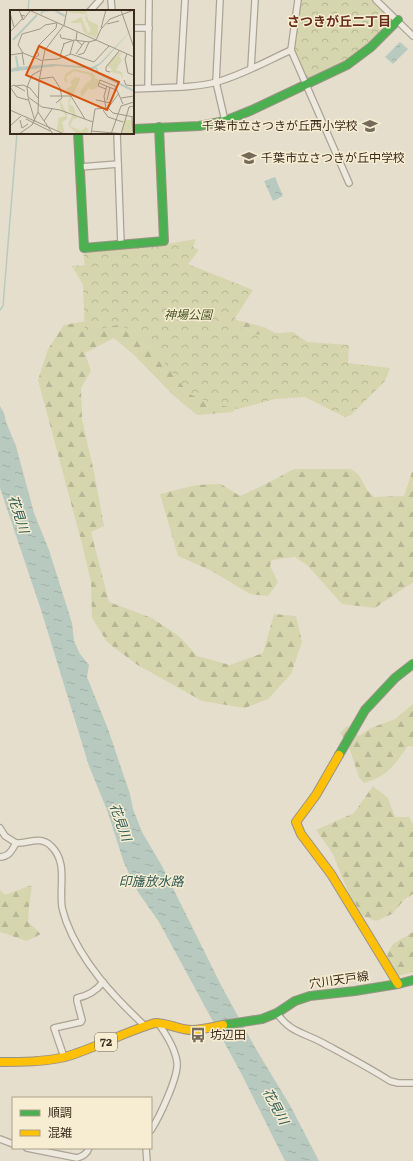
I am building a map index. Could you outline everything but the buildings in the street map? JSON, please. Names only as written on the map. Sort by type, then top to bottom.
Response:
[{"type":"street","points":[[91,10],[100,0]]},
{"type":"street","points":[[111,0],[112,10]]},
{"type":"street","points":[[148,88],[149,0]]},
{"type":"street","points":[[180,86],[185,0]]},
{"type":"street","points":[[220,0],[216,82],[225,121]]},
{"type":"street","points":[[251,68],[255,0]]},
{"type":"street","points":[[298,0],[291,50],[349,183]]},
{"type":"street","points":[[376,0],[413,36]]},
{"type":"street","points":[[134,129],[199,126],[225,121],[252,110],[347,65],[371,47],[398,20]]},
{"type":"street","points":[[134,28],[149,28]]},
{"type":"street","points":[[134,89],[216,82],[291,50]]},
{"type":"street","points":[[78,134],[84,248],[164,241],[159,128]]},
{"type":"street","points":[[117,134],[121,245]]},
{"type":"street","points":[[80,167],[118,164]]},
{"type":"street","points":[[398,984],[331,874],[301,834],[296,822],[316,795],[365,710],[395,678],[413,664]]},
{"type":"street","points":[[0,828],[5,836],[16,843],[31,840],[43,841],[50,845],[59,856],[62,867],[62,908],[79,948],[103,982],[121,1003],[145,1026]]},
{"type":"street","points":[[0,857],[10,853],[16,843]]},
{"type":"street","name":"穴川天戸線","points":[[158,1023],[192,1030],[209,1028],[269,1017],[295,1001],[310,996],[398,984],[413,980]]},
{"type":"street","points":[[64,1057],[54,1028],[81,1022],[82,1020],[77,998],[85,997],[103,982]]},
{"type":"street","points":[[277,1013],[283,1022],[295,1030],[317,1040],[390,1081],[398,1083],[413,1083]]},
{"type":"street","points":[[152,1128],[162,1110],[176,1070],[177,1062],[174,1051],[164,1031],[158,1023]]},
{"type":"street","name":"72","points":[[0,1062],[28,1062],[64,1057],[99,1045],[145,1026],[158,1023]]},
{"type":"street","points":[[0,1139],[12,1144]]},
{"type":"street","points":[[32,1149],[77,1158],[82,1156],[89,1149]]},
{"type":"street","points":[[146,1149],[147,1161]]},
{"type":"green space","points":[[301,0],[371,0],[391,19],[380,36],[352,58],[338,67],[308,81],[294,51]]},
{"type":"green space","name":"神場公園","points":[[196,239],[193,247],[199,250],[188,264],[253,290],[235,318],[246,335],[293,332],[307,342],[349,345],[348,363],[390,368],[385,381],[351,415],[345,417],[305,397],[275,399],[238,409],[211,403],[189,394],[142,334],[118,325],[85,332],[83,285],[72,266],[85,265],[83,250],[155,246]]},
{"type":"green space","points":[[114,316],[225,317],[264,327],[301,347],[251,391],[233,412],[197,415],[173,395],[134,355],[114,338],[85,353],[91,371],[81,388],[82,419],[104,526],[91,532],[109,602],[152,618],[180,637],[197,656],[230,665],[263,653],[274,614],[296,616],[302,642],[291,674],[268,699],[245,708],[202,701],[136,664],[107,642],[92,618],[91,582],[38,380],[48,349],[64,325]]},
{"type":"green space","points":[[294,469],[351,469],[359,475],[367,490],[374,497],[404,496],[413,472],[413,582],[375,608],[342,604],[307,565],[295,557],[272,560],[270,566],[278,582],[268,596],[250,594],[210,570],[178,556],[160,494],[196,485],[221,484],[240,496]]},
{"type":"green space","points":[[413,704],[413,747],[408,746],[390,769],[380,777],[364,783],[359,777],[348,744],[340,733],[347,726],[359,736],[371,728],[395,719]]},
{"type":"green space","points":[[373,786],[388,798],[395,817],[409,817],[413,825],[413,894],[405,899],[392,914],[376,921],[363,916],[349,894],[333,854],[316,830],[354,813]]},
{"type":"green space","points":[[32,885],[28,922],[41,934],[27,941],[0,932],[0,890],[5,895]]},
{"type":"green space","points":[[413,932],[413,972],[398,976],[390,970],[387,954],[393,944]]},
{"type":"water","points":[[400,42],[408,49],[393,64],[385,57]]},
{"type":"water","points":[[275,177],[283,196],[273,201],[264,181]]},
{"type":"water","name":"印旛放水路","points":[[0,406],[16,446],[34,513],[49,550],[72,623],[74,641],[80,654],[89,665],[87,677],[108,729],[130,794],[133,809],[142,832],[162,866],[222,987],[256,1049],[291,1107],[319,1161],[285,1161],[242,1075],[159,922],[138,892],[124,863],[107,810],[89,766],[41,610],[0,488]]},
{"type":"waterway","points":[[28,10],[29,0]]},
{"type":"waterway","points":[[0,310],[3,306],[17,134]]},
{"type":"traffic: fast","points":[[134,129],[199,126],[225,121],[252,110],[347,65],[371,47],[398,20]]},
{"type":"traffic: fast","points":[[78,134],[84,248],[164,241],[159,127]]},
{"type":"traffic: fast","points":[[339,755],[365,710],[395,678],[413,664]]},
{"type":"traffic: fast","points":[[223,1025],[262,1019],[277,1013],[295,1001],[310,996],[355,991],[413,980]]},
{"type":"traffic: slow","points":[[339,755],[316,795],[296,822],[301,834],[331,874],[398,984]]},
{"type":"traffic: slow","points":[[0,1062],[41,1061],[65,1057],[155,1023],[192,1030],[223,1025]]},
{"type":"place","name":"千葉市立さつきが丘西小学校","points":[[370,126]]},
{"type":"place","name":"千葉市立さつきが丘中学校","points":[[249,158]]},
{"type":"place","name":"坊辺田","points":[[198,1035]]},
{"type":"district","name":"さつきが丘二丁目","points":[[339,21]]},
{"type":"water label","name":"花見川","points":[[19,514]]},
{"type":"water label","name":"花見川","points":[[121,822]]},
{"type":"water label","name":"花見川","points":[[276,1106]]}]
